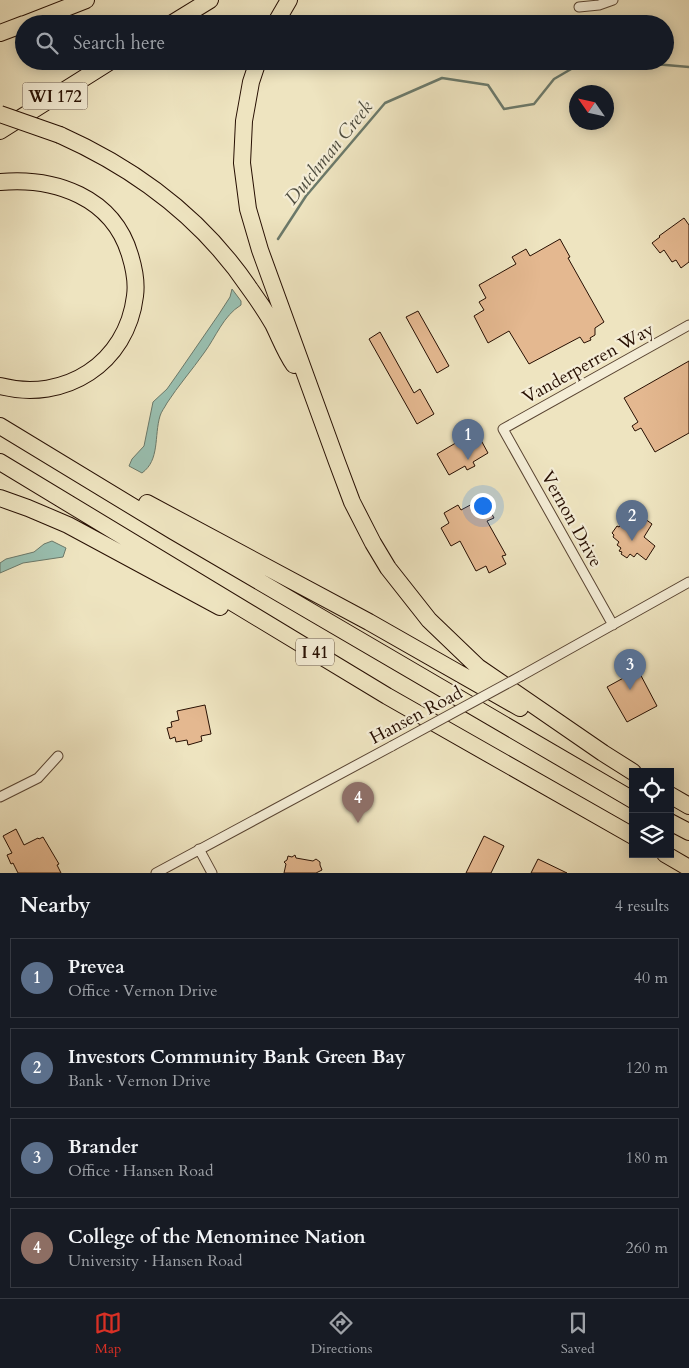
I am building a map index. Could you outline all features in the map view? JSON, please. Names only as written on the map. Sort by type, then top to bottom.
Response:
[{"type":"highway","points":[[48,15],[86,0]]},
{"type":"highway","points":[[186,15],[210,0]]},
{"type":"highway","points":[[280,15],[289,0]]},
{"type":"highway","points":[[0,32],[15,27]]},
{"type":"highway","name":"WI 172","points":[[0,131],[97,70]]},
{"type":"highway","points":[[255,70],[244,121],[242,163],[248,209],[260,250],[352,502],[373,544],[429,620],[478,667],[629,769]]},
{"type":"highway","points":[[0,114],[60,135],[108,158],[146,183],[193,222],[223,252],[250,288],[272,323],[290,360],[313,394]]},
{"type":"highway","points":[[0,182],[38,182],[61,186],[97,205],[115,224],[124,238],[136,278],[132,310],[125,332],[117,345],[97,367],[74,382],[53,388],[28,390],[0,386]]},
{"type":"highway","name":"I 41","points":[[0,426],[182,536],[629,798]]},
{"type":"highway","points":[[45,452],[173,517],[370,622],[504,698],[562,734],[603,753]]},
{"type":"highway","name":"I 41","points":[[0,462],[387,696],[629,834]]},
{"type":"highway","points":[[0,498],[68,526],[387,696]]},
{"type":"highway","points":[[674,797],[689,806]]},
{"type":"highway","points":[[674,824],[689,832]]},
{"type":"highway","points":[[672,858],[689,868]]},
{"type":"street","points":[[580,7],[599,5],[612,0]]},
{"type":"street","name":"Vanderperren Way","points":[[503,429],[689,325]]},
{"type":"street","name":"Vernon Drive","points":[[503,429],[613,625]]},
{"type":"street","name":"Hansen Road","points":[[156,873],[521,676],[689,582]]},
{"type":"street","points":[[0,797],[38,778],[58,756]]},
{"type":"street","points":[[199,849],[212,873]]},
{"type":"shaded area","points":[[232,289],[241,301],[241,305],[229,315],[162,411],[158,424],[154,455],[148,468],[142,473],[129,466],[132,459],[144,446],[153,402],[167,389],[179,372],[230,297]]},
{"type":"shaded area","points":[[52,541],[66,548],[63,557],[23,563],[0,573],[0,563],[6,559],[34,552],[44,544]]},
{"type":"building","points":[[684,218],[689,225],[689,262],[681,268],[676,260],[672,262],[664,250],[660,253],[652,243]]},
{"type":"building","points":[[560,239],[570,257],[568,258],[604,322],[595,328],[595,335],[590,338],[591,340],[584,343],[580,337],[529,364],[509,331],[488,343],[474,316],[484,310],[479,302],[486,298],[479,285],[516,264],[512,257],[526,249],[530,256]]},
{"type":"building","points":[[418,311],[449,366],[437,373],[406,317]]},
{"type":"building","points":[[380,332],[414,393],[420,389],[434,414],[417,424],[369,339]]},
{"type":"building","points":[[689,361],[689,433],[655,452],[641,428],[635,431],[632,426],[638,422],[624,398]]},
{"type":"building","points":[[476,431],[488,453],[473,462],[475,466],[467,470],[465,466],[449,475],[437,454]]},
{"type":"building","points":[[476,502],[479,507],[486,503],[494,518],[487,521],[506,555],[502,556],[506,564],[489,573],[486,566],[476,571],[460,541],[451,546],[441,528],[449,523],[444,513],[458,505],[461,510]]},
{"type":"building","points":[[641,516],[652,524],[644,537],[655,546],[646,560],[637,553],[634,557],[630,554],[627,558],[621,554],[622,552],[619,551],[621,548],[617,545],[619,542],[613,537],[612,533],[622,523],[632,529]]},
{"type":"building","points":[[638,670],[657,706],[627,722],[607,687]]},
{"type":"building","points":[[205,705],[211,734],[201,736],[202,741],[188,745],[187,740],[176,742],[175,737],[170,739],[167,728],[172,727],[171,722],[179,720],[177,711]]},
{"type":"building","points":[[16,829],[24,845],[43,837],[59,864],[57,865],[61,873],[18,873],[7,855],[12,853],[3,836]]},
{"type":"building","points":[[484,836],[504,846],[491,873],[466,873]]},
{"type":"building","points":[[295,855],[296,858],[313,861],[316,859],[320,862],[322,870],[316,873],[284,873],[286,864],[284,862],[288,856],[292,857]]},
{"type":"building","points":[[538,859],[567,873],[531,873]]},
{"type":"waterway","name":"Dutchman Creek","points":[[674,66],[689,67]]},
{"type":"waterway","name":"Dutchman Creek","points":[[278,239],[306,196],[385,103],[442,78],[488,85],[504,109],[534,104],[554,79],[570,70]]},
{"type":"place","name":"Prevea","points":[[468,460]]},
{"type":"place","name":"Investors Community Bank Green Bay","points":[[632,541]]},
{"type":"place","name":"Brander","points":[[630,690]]},
{"type":"place","name":"College of the Menominee Nation","points":[[358,823]]}]
